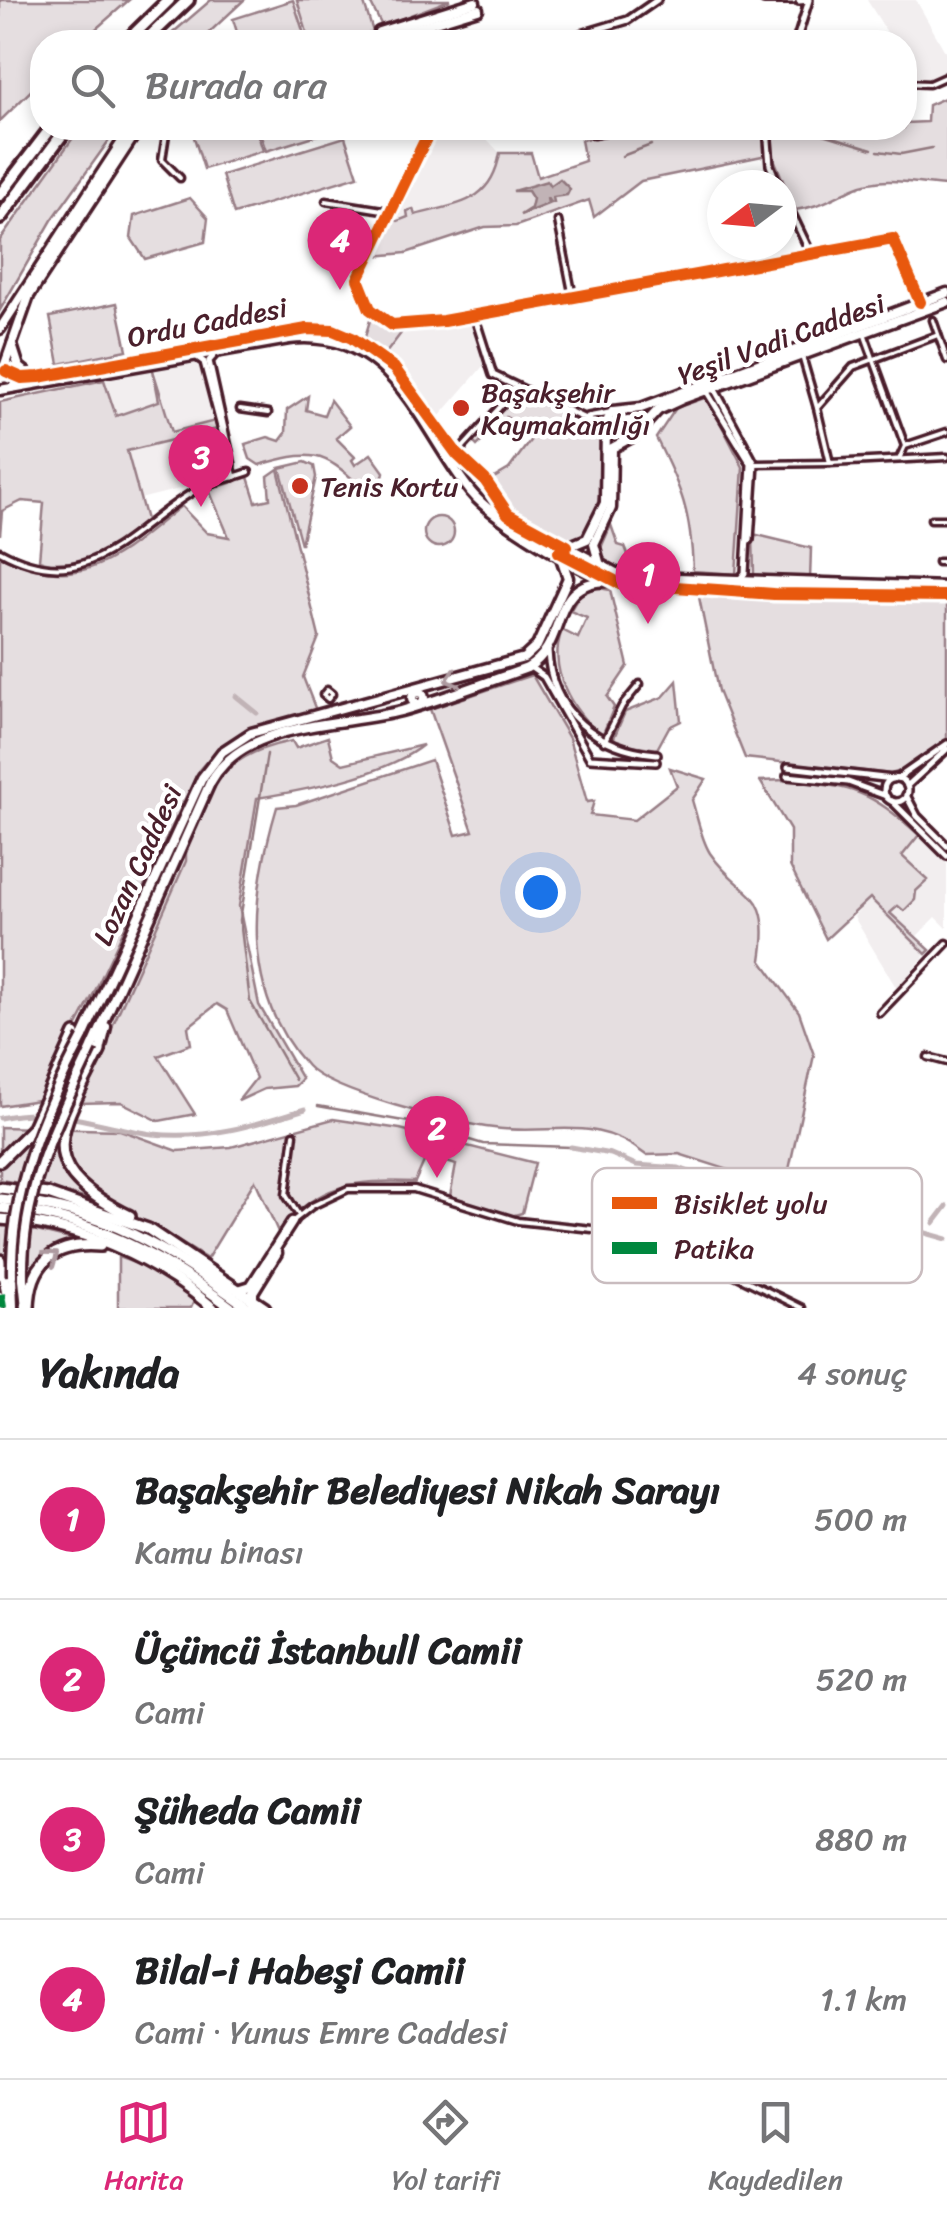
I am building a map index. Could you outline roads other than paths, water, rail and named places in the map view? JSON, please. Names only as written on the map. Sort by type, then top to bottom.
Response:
[{"type":"highway","points":[[144,24],[160,0]]},
{"type":"highway","points":[[138,30],[169,0]]},
{"type":"highway","points":[[157,30],[188,0]]},
{"type":"highway","points":[[0,196],[42,140]]},
{"type":"highway","points":[[0,218],[58,140]]},
{"type":"highway","points":[[0,1162],[32,1129],[79,1036]]},
{"type":"highway","points":[[96,1049],[68,1114],[61,1144],[74,1181],[251,1304]]},
{"type":"highway","points":[[0,1188],[48,1194],[148,1229]]},
{"type":"highway","points":[[0,1199],[98,1218],[198,1276],[265,1308]]},
{"type":"highway","points":[[0,1208],[22,1206]]},
{"type":"highway","points":[[0,1219],[67,1230],[109,1246],[173,1276],[213,1308]]},
{"type":"highway","points":[[28,1308],[32,1278],[52,1253],[76,1244],[109,1246]]},
{"type":"highway","points":[[0,1260],[11,1308]]},
{"type":"highway","points":[[198,1276],[232,1308]]},
{"type":"main road","points":[[397,30],[476,6]]},
{"type":"main road","points":[[0,329],[123,140]]},
{"type":"main road","points":[[36,380],[0,392],[12,341],[29,296],[132,140]]},
{"type":"main road","name":"Yeşil Vadi Caddesi","points":[[620,441],[664,406],[806,356],[947,293]]},
{"type":"main road","name":"Yeşil Vadi Caddesi","points":[[609,414],[631,410],[922,306],[947,302]]},
{"type":"main road","name":"Ordu Caddesi","points":[[36,380],[325,329],[352,338],[394,368],[457,454],[503,508],[563,549]]},
{"type":"main road","name":"Ordu Caddesi","points":[[4,368],[36,380],[316,337],[355,349],[401,388],[488,509],[563,549]]},
{"type":"main road","points":[[12,341],[19,367],[36,380]]},
{"type":"main road","points":[[631,410],[638,418],[638,430]]},
{"type":"main road","points":[[563,549],[587,539],[603,509],[609,414]]},
{"type":"main road","points":[[607,430],[620,441],[612,450],[611,508],[593,547],[599,563],[611,576]]},
{"type":"main road","points":[[458,472],[473,486],[478,481],[472,468]]},
{"type":"main road","points":[[488,509],[480,496],[484,491],[503,508]]},
{"type":"main road","points":[[563,549],[611,576]]},
{"type":"main road","points":[[530,667],[548,642],[575,580],[568,578],[563,549]]},
{"type":"main road","points":[[569,596],[588,582],[611,576],[652,580]]},
{"type":"main road","name":"Lozan Caddesi","points":[[11,1308],[23,1177],[79,1036],[222,752],[251,733],[417,690],[528,655],[537,646],[568,578]]},
{"type":"main road","points":[[757,581],[769,588],[759,593]]},
{"type":"main road","points":[[947,586],[679,582],[759,593],[947,596]]},
{"type":"main road","name":"Lozan Caddesi","points":[[28,1308],[22,1279],[24,1234],[35,1174],[96,1049],[206,781],[232,755],[256,742],[421,705],[530,667]]},
{"type":"main road","points":[[417,690],[413,701],[421,705]]},
{"type":"main road","points":[[236,1290],[251,1286],[295,1218]]},
{"type":"main road","points":[[251,1304],[253,1292],[295,1218]]},
{"type":"street","points":[[595,30],[628,20],[657,0]]},
{"type":"street","points":[[765,0],[809,0],[801,29]]},
{"type":"street","points":[[796,0],[801,29]]},
{"type":"street","points":[[917,84],[929,84],[947,76]]},
{"type":"street","points":[[165,140],[162,160],[180,178]]},
{"type":"street","points":[[423,140],[358,279],[370,308],[384,322],[400,326],[576,296],[558,221]]},
{"type":"street","points":[[767,140],[774,170]]},
{"type":"street","points":[[326,201],[389,211]]},
{"type":"street","points":[[797,225],[811,254]]},
{"type":"street","points":[[605,291],[896,240],[922,306]]},
{"type":"street","points":[[474,315],[490,372],[607,430]]},
{"type":"street","points":[[933,320],[947,360]]},
{"type":"street","points":[[864,332],[912,457]]},
{"type":"street","points":[[817,408],[848,370],[938,334]]},
{"type":"street","points":[[216,352],[209,361],[234,456],[232,468]]},
{"type":"street","points":[[194,356],[204,362],[234,477]]},
{"type":"street","points":[[806,356],[830,462]]},
{"type":"street","points":[[457,454],[518,387]]},
{"type":"street","points":[[715,387],[752,464],[748,570],[757,581]]},
{"type":"street","points":[[704,391],[710,393],[752,464],[745,573],[737,580]]},
{"type":"street","points":[[240,409],[268,413]]},
{"type":"street","points":[[586,417],[609,414]]},
{"type":"street","points":[[900,457],[906,446],[947,432]]},
{"type":"street","points":[[752,464],[947,457]]},
{"type":"street","points":[[0,551],[37,565],[90,563],[193,492],[250,472]]},
{"type":"street","points":[[931,519],[947,519]]},
{"type":"street","points":[[938,562],[947,562]]},
{"type":"street","points":[[548,642],[554,679],[581,724],[603,741],[657,754]]},
{"type":"street","points":[[530,667],[552,691],[583,750],[604,762],[656,762]]},
{"type":"street","points":[[604,762],[603,741],[622,706],[640,684]]},
{"type":"street","points":[[583,750],[603,741]]},
{"type":"street","points":[[889,798],[885,787],[947,746]]},
{"type":"street","points":[[947,746],[907,786],[906,795],[916,816],[947,846]]},
{"type":"street","points":[[788,766],[896,778],[907,786]]},
{"type":"street","points":[[787,776],[848,782],[889,798],[947,856]]},
{"type":"street","points":[[889,798],[906,795]]},
{"type":"street","points":[[880,1012],[947,944]]},
{"type":"street","points":[[928,1056],[947,1062]]},
{"type":"street","points":[[294,1134],[286,1194],[295,1218],[348,1188],[414,1189],[518,1221],[592,1229]]},
{"type":"street","points":[[751,1283],[802,1308]]},
{"type":"street","points":[[0,1294],[2,1308]]},
{"type":"waterway","points":[[843,140],[872,149]]},
{"type":"waterway","points":[[622,156],[651,145]]},
{"type":"waterway","points":[[878,151],[901,154],[932,148]]},
{"type":"waterway","points":[[236,696],[257,713]]},
{"type":"waterway","points":[[267,754],[240,920],[250,1001],[295,1080]]},
{"type":"waterway","points":[[318,1106],[409,1122],[483,1144],[571,1147]]},
{"type":"waterway","points":[[0,1118],[40,1114],[153,1134],[192,1135],[249,1126],[305,1109]]},
{"type":"waterway","points":[[571,1147],[611,1154],[636,1165],[679,1168]]},
{"type":"waterway","points":[[934,1223],[947,1206]]},
{"type":"waterway","points":[[922,1232],[947,1239]]},
{"type":"tunnel","points":[[579,296],[605,291]]},
{"type":"tunnel","points":[[650,576],[678,578]]},
{"type":"tunnel","points":[[652,584],[680,585]]},
{"type":"place","name":"Bilal-i Habeşi Camii","points":[[340,290]]},
{"type":"place","name":"Başakşehir Kaymakamlığı","points":[[461,408]]},
{"type":"place","name":"Tenis Kortu","points":[[300,486]]},
{"type":"place","name":"Şüheda Camii","points":[[201,507]]},
{"type":"place","name":"Başakşehir Belediyesi Nikah Sarayı","points":[[648,624]]},
{"type":"place","name":"Üçüncü İstanbull Camii","points":[[437,1178]]}]
